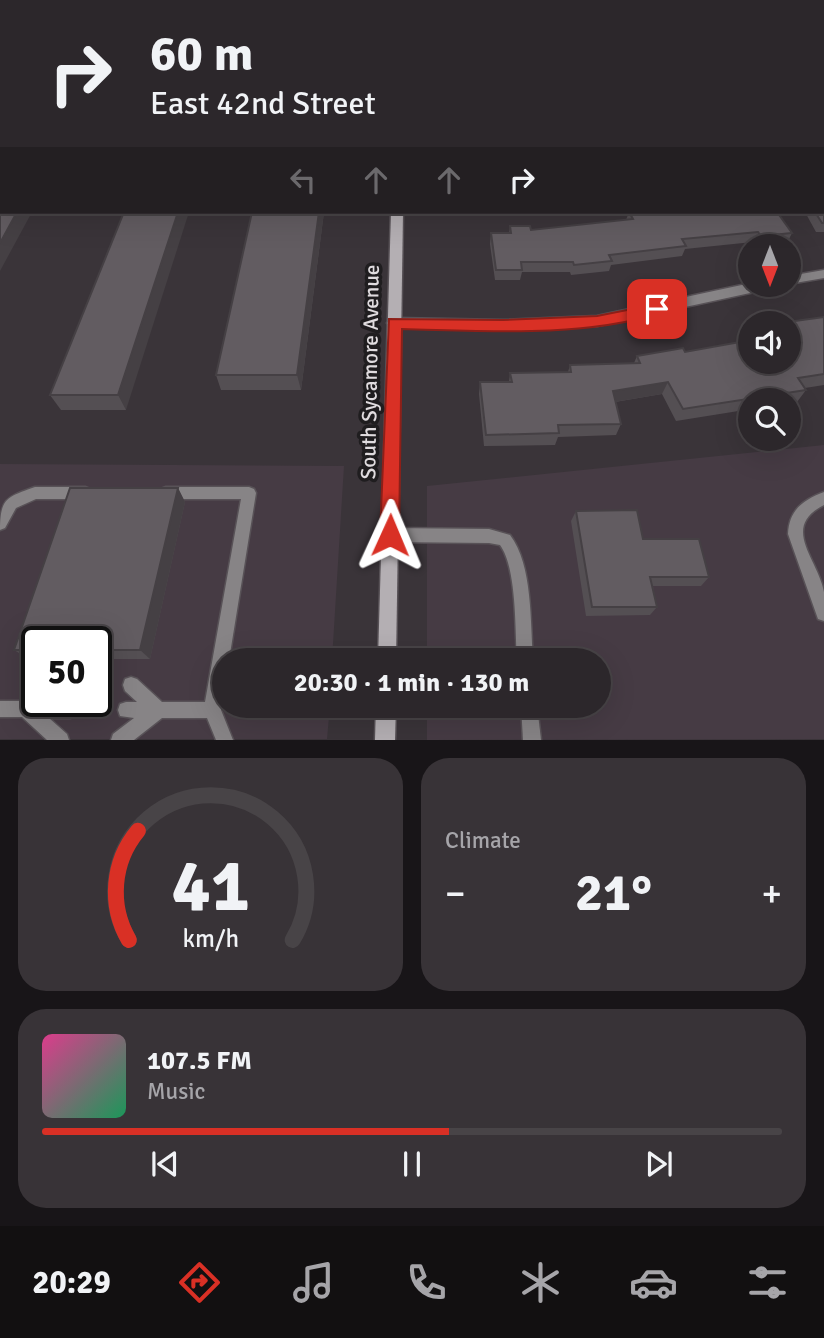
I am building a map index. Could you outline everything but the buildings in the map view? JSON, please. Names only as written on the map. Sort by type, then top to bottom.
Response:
[{"type":"main road","name":"South Sycamore Avenue","points":[[387,648],[397,214]]},
{"type":"main road","points":[[386,718],[386,740]]},
{"type":"street","points":[[802,278],[824,274]]},
{"type":"street","points":[[394,323],[503,325],[597,321],[738,291]]},
{"type":"lane","points":[[0,523],[11,503],[35,493],[102,493]]},
{"type":"lane","points":[[155,493],[249,493],[223,648]]},
{"type":"lane","points":[[824,498],[800,512],[795,521],[794,534],[824,613]]},
{"type":"lane","points":[[390,535],[489,536],[505,540],[512,549],[516,565],[524,648]]},
{"type":"lane","points":[[131,685],[159,710]]},
{"type":"lane","points":[[0,709],[21,706]]},
{"type":"lane","points":[[126,710],[212,710]]},
{"type":"lane","points":[[119,740],[159,710]]},
{"type":"lane","points":[[43,717],[61,740]]},
{"type":"lane","points":[[215,718],[225,740]]},
{"type":"lane","points":[[530,718],[532,740]]},
{"type":"shaded area","points":[[824,445],[824,739],[427,740],[427,718],[611,718],[611,648],[427,648],[427,486],[766,451],[801,451],[801,447]]},
{"type":"shaded area","points":[[0,464],[344,466],[333,648],[212,648],[212,718],[329,718],[327,739],[0,739]]},
{"type":"route","points":[[390,535],[394,323],[503,325],[597,321],[657,309]]}]
